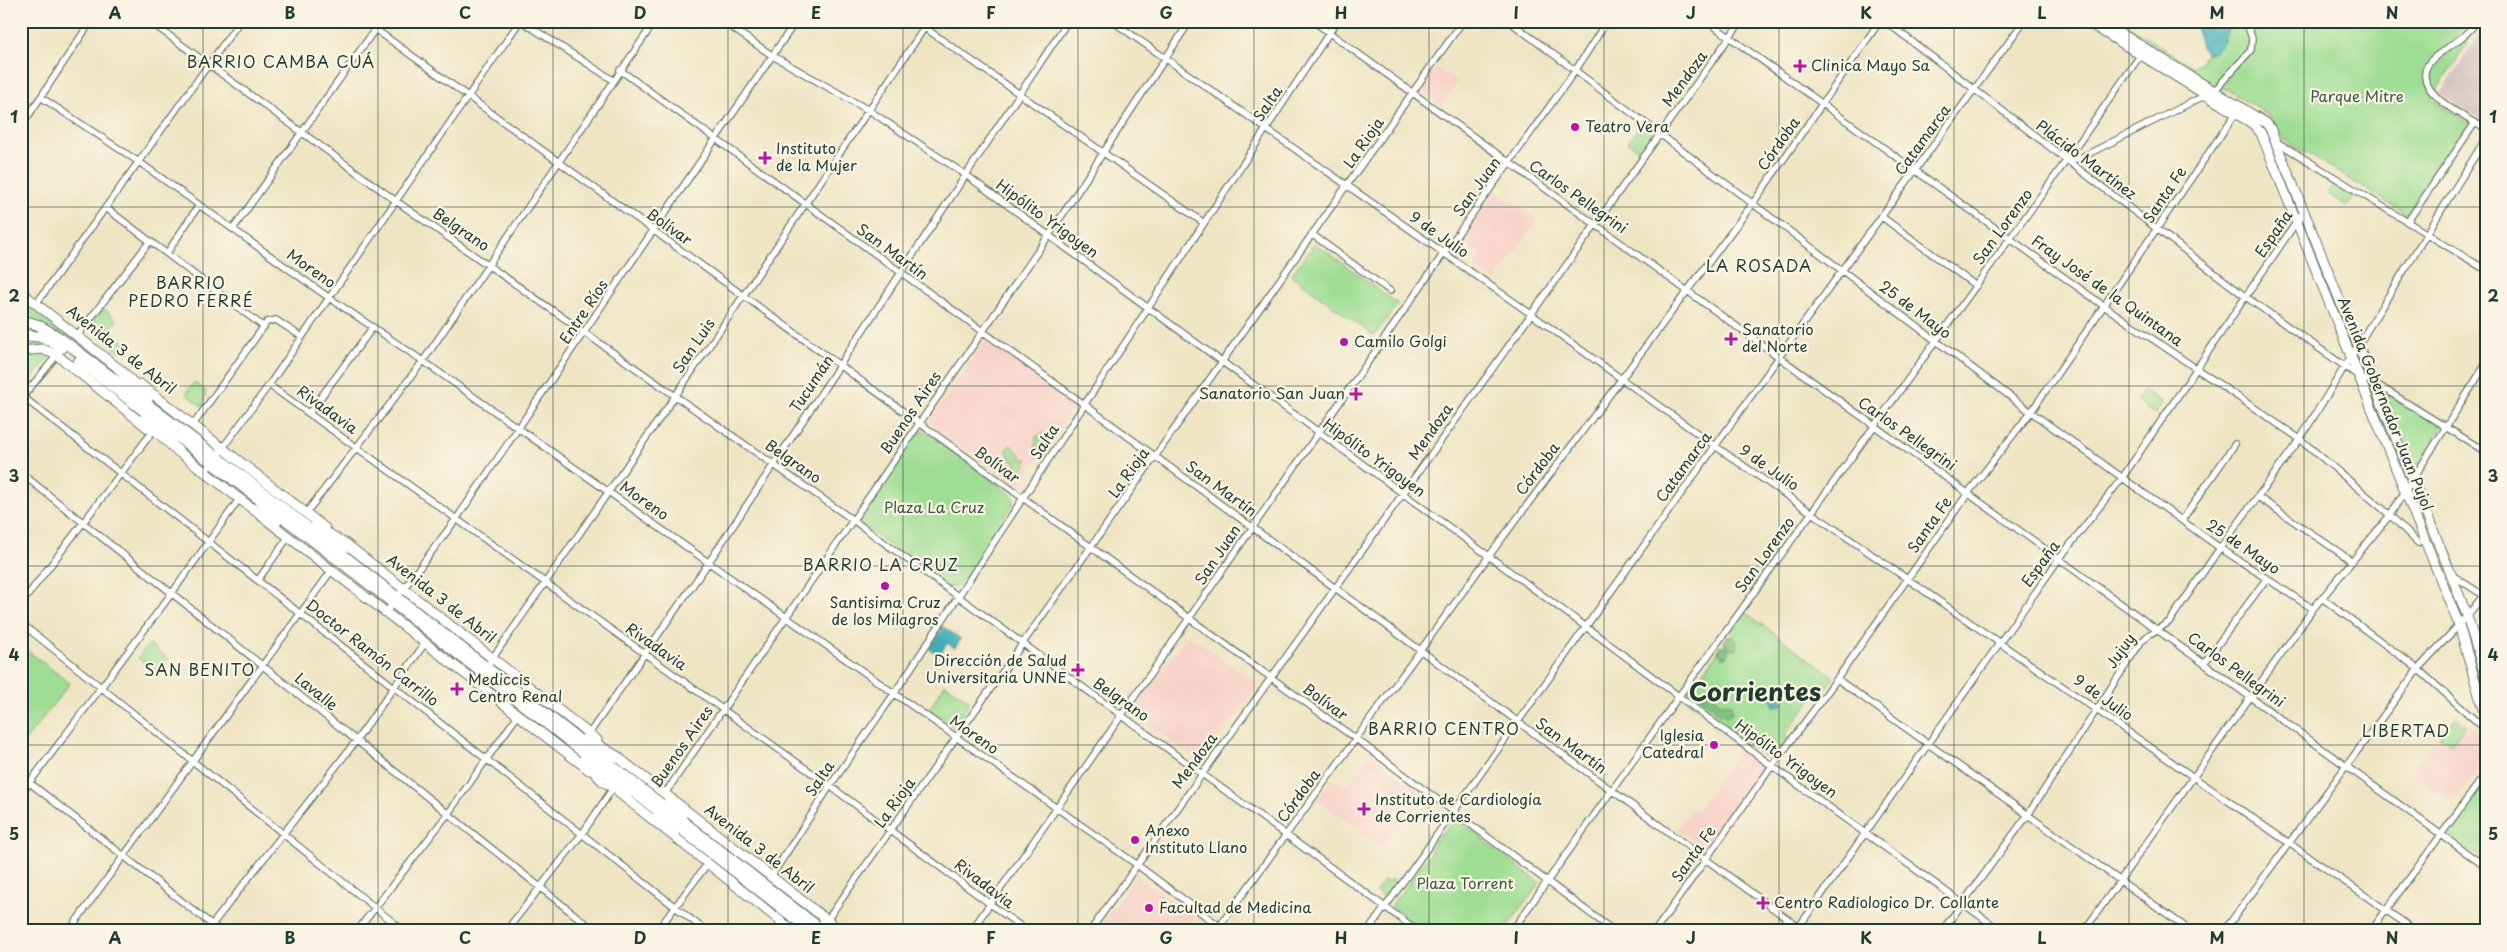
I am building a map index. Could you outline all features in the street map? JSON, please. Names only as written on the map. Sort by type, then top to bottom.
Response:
[{"type":"highway","name":"Avenida 3 de Abril","points":[[21,320],[38,325],[60,338],[214,458],[341,562],[485,670],[522,706]]},
{"type":"highway","name":"Avenida 3 de Abril","points":[[21,335],[34,335],[53,341],[92,371],[255,486],[395,601]]},
{"type":"highway","points":[[119,369],[214,458]]},
{"type":"highway","points":[[92,371],[179,452]]},
{"type":"highway","points":[[255,486],[349,547]]},
{"type":"highway","points":[[254,509],[274,518],[310,544],[341,562]]},
{"type":"highway","points":[[522,706],[581,746],[619,758]]},
{"type":"highway","points":[[522,706],[581,746],[603,780],[657,807],[680,812],[734,866]]},
{"type":"highway","name":"Avenida 3 de Abril","points":[[581,746],[657,807]]},
{"type":"highway","points":[[657,807],[734,866]]},
{"type":"highway","name":"Avenida 3 de Abril","points":[[734,866],[814,929]]},
{"type":"main road","points":[[2086,21],[2214,91],[2238,110]]},
{"type":"main road","points":[[2101,21],[2205,94],[2238,110]]},
{"type":"main road","name":"Avenida Gobernador Juan Pujol","points":[[2238,110],[2266,123],[2277,142],[2451,574],[2467,616],[2486,679]]},
{"type":"main road","name":"Avenida Gobernador Juan Pujol","points":[[2238,110],[2260,133],[2352,355],[2459,625],[2486,719]]},
{"type":"main road","name":"Avenida 3 de Abril","points":[[21,292],[193,425],[240,498],[332,570],[395,601]]},
{"type":"main road","points":[[21,351],[42,349],[57,355]]},
{"type":"main road","name":"Avenida 3 de Abril","points":[[57,355],[179,452],[214,458],[306,513],[349,547],[395,601],[425,642],[485,670],[581,746]]},
{"type":"main road","name":"Avenida 3 de Abril","points":[[619,758],[657,807],[708,863],[827,920],[841,931]]},
{"type":"main road","name":"Avenida 3 de Abril","points":[[603,780],[613,788],[657,807],[763,888],[793,931]]},
{"type":"street","points":[[21,127],[42,98],[91,21]]},
{"type":"street","name":"Belgrano","points":[[149,21],[300,133],[853,520],[1023,645],[1202,772],[1285,835],[1418,931]]},
{"type":"street","points":[[36,304],[240,21]]},
{"type":"street","name":"Bolívar","points":[[364,21],[654,232],[744,295],[1189,620],[1356,739],[1614,931]]},
{"type":"street","points":[[233,229],[381,21]]},
{"type":"street","points":[[214,458],[269,385],[520,21],[613,80]]},
{"type":"street","points":[[306,513],[423,360],[655,21]]},
{"type":"street","name":"Hipólito Yrigoyen","points":[[722,21],[774,56],[870,111],[966,175],[1586,627],[1772,766],[1867,832],[2001,931]]},
{"type":"street","name":"Entre Ríos","points":[[395,601],[457,518],[654,232],[796,21]]},
{"type":"street","points":[[916,21],[1204,223]]},
{"type":"street","name":"San Luis","points":[[485,670],[676,395],[870,111],[929,21]]},
{"type":"street","name":"Tucumán","points":[[581,746],[709,562],[1068,21]]},
{"type":"street","name":"9 de Julio","points":[[1112,21],[1531,314],[1715,446],[2000,641],[2416,931]]},
{"type":"street","name":"Buenos Aires","points":[[657,807],[722,709],[1048,236],[1164,57],[1190,21]]},
{"type":"street","name":"Carlos Pellegrini","points":[[1313,21],[2486,867]]},
{"type":"street","name":"Salta","points":[[763,888],[830,786],[894,694],[1337,21]]},
{"type":"street","name":"La Rioja","points":[[814,929],[827,920],[1313,236],[1463,21]]},
{"type":"street","name":"25 de Mayo","points":[[1509,21],[2030,412],[2220,548],[2313,609]]},
{"type":"street","name":"San Juan","points":[[970,931],[1444,254],[1575,71],[1607,21]]},
{"type":"street","name":"Fray José de la Quintana","points":[[1707,21],[1823,102],[2104,306],[2300,439],[2390,515],[2418,543]]},
{"type":"street","name":"Mendoza","points":[[1090,931],[1136,864],[1741,21]]},
{"type":"street","name":"Córdoba","points":[[1218,928],[1489,556],[1753,204],[1880,21]]},
{"type":"street","name":"Plácido Martínez","points":[[1885,21],[2246,297],[2360,377],[2373,382],[2447,426],[2486,452]]},
{"type":"street","name":"Catamarca","points":[[1368,931],[1779,357],[2024,21]]},
{"type":"street","points":[[2066,161],[2080,158],[2214,91],[2251,50],[2252,38],[2246,21]]},
{"type":"street","points":[[2477,21],[2463,37],[2430,61],[2426,68],[2425,76],[2431,92],[2486,130]]},
{"type":"street","name":"San Lorenzo","points":[[1512,931],[2143,52]]},
{"type":"street","name":"San Martín","points":[[620,70],[1335,587],[1800,930]]},
{"type":"street","name":"Moreno","points":[[42,98],[139,162],[328,297],[423,360],[1136,864],[1218,928],[1226,931]]},
{"type":"street","name":"Santa Fe","points":[[1655,931],[1772,766],[1837,680],[1968,493],[2030,412],[2238,110]]},
{"type":"street","points":[[2408,221],[2475,123]]},
{"type":"street","name":"Jujuy","points":[[1942,931],[2027,816],[2141,642],[2169,622],[2220,548],[2300,439],[2486,138]]},
{"type":"street","points":[[2277,142],[2486,270]]},
{"type":"street","points":[[167,253],[199,205]]},
{"type":"street","points":[[106,208],[264,326]]},
{"type":"street","name":"España","points":[[1800,930],[2000,641],[2059,559],[2122,478],[2304,211]]},
{"type":"street","points":[[1882,217],[1976,286]]},
{"type":"street","points":[[1313,236],[1390,291]]},
{"type":"street","points":[[77,336],[150,241]]},
{"type":"street","points":[[193,425],[268,322],[276,320],[302,337]]},
{"type":"street","points":[[309,412],[373,327]]},
{"type":"street","points":[[22,398],[57,355]]},
{"type":"street","points":[[2084,931],[2313,609],[2390,515],[2486,364]]},
{"type":"street","name":"Rivadavia","points":[[269,385],[457,518],[545,584],[891,829],[1027,931]]},
{"type":"street","name":"Doctor Ramón Carrillo","points":[[22,398],[123,473],[706,931]]},
{"type":"street","points":[[21,604],[85,524],[153,431]]},
{"type":"street","points":[[2182,520],[2235,444]]},
{"type":"street","name":"Lavalle","points":[[21,473],[594,931]]},
{"type":"street","points":[[2258,497],[2352,561]]},
{"type":"street","points":[[21,794],[102,688],[240,498]]},
{"type":"street","points":[[258,580],[290,536]]},
{"type":"street","points":[[69,931],[264,667],[332,570]]},
{"type":"street","points":[[2224,931],[2418,669],[2485,595],[2451,574]]},
{"type":"street","points":[[2204,663],[2266,578]]},
{"type":"street","points":[[2322,598],[2418,669],[2486,730]]},
{"type":"street","points":[[21,623],[404,931]]},
{"type":"street","points":[[207,931],[396,688],[425,642]]},
{"type":"street","points":[[1837,680],[2191,931]]},
{"type":"street","points":[[357,931],[447,815],[522,706]]},
{"type":"street","points":[[2371,931],[2486,773]]},
{"type":"street","points":[[21,776],[220,931]]},
{"type":"street","points":[[506,931],[582,834],[613,788]]},
{"type":"street","points":[[657,931],[708,863]]},
{"type":"street","points":[[21,927],[26,931]]},
{"type":"shaded area","points":[[2486,25],[2486,123],[2440,94]]},
{"type":"shaded area","points":[[1436,68],[1457,81],[1442,105],[1423,91],[1422,87]]},
{"type":"shaded area","points":[[1496,191],[1538,220],[1496,281],[1475,267],[1483,255],[1462,241]]},
{"type":"shaded area","points":[[988,342],[1071,401],[1072,407],[1021,484],[1015,485],[978,459],[978,456],[970,450],[968,451],[931,425],[930,420],[983,343]]},
{"type":"shaded area","points":[[1190,636],[1256,682],[1256,687],[1204,759],[1200,761],[1134,715],[1133,711],[1186,637]]},
{"type":"shaded area","points":[[2456,713],[2480,734],[2486,750],[2486,759],[2453,803],[2411,773]]},
{"type":"shaded area","points":[[1740,748],[1763,765],[1705,846],[1701,843],[1699,845],[1677,829],[1692,808],[1697,811]]},
{"type":"shaded area","name":"Instituto de Cardiología de Corrientes","points":[[1370,754],[1422,794],[1383,847],[1317,800],[1332,779],[1346,788]]},
{"type":"shaded area","name":"Facultad de Medicina","points":[[1136,876],[1194,916],[1184,931],[1098,931]]},
{"type":"green space","name":"Parque Mitre","points":[[2109,21],[2119,21],[2192,66],[2200,63],[2206,53],[2211,53],[2228,30],[2228,21],[2468,21],[2457,36],[2468,43],[2431,99],[2470,124],[2407,214],[2285,140],[2268,115],[2228,90],[2209,83]]},
{"type":"green space","points":[[1641,124],[1653,134],[1641,152],[1628,142]]},
{"type":"green space","points":[[2334,184],[2353,196],[2347,206],[2328,194]]},
{"type":"green space","points":[[1315,243],[1398,304],[1374,336],[1291,275]]},
{"type":"green space","points":[[21,296],[128,381],[150,402],[21,319]]},
{"type":"green space","points":[[103,308],[117,320],[110,330],[126,343],[119,352],[88,326]]},
{"type":"green space","points":[[21,338],[47,344],[59,350],[82,367],[113,395],[57,353],[21,349]]},
{"type":"green space","points":[[36,350],[50,356],[21,392],[21,353]]},
{"type":"green space","points":[[194,382],[206,391],[203,407],[186,394]]},
{"type":"green space","points":[[2143,390],[2163,403],[2155,414],[2136,401]]},
{"type":"green space","points":[[2385,391],[2442,426],[2414,470]]},
{"type":"green space","name":"Plaza La Cruz","points":[[925,431],[1013,496],[1013,505],[1005,516],[1007,518],[998,527],[960,586],[948,587],[860,524],[858,514],[916,432]]},
{"type":"green space","points":[[1045,432],[1050,438],[1037,456],[1035,450],[1036,437]]},
{"type":"green space","points":[[1010,445],[1021,455],[1019,459],[1027,459],[1026,465],[1021,470],[1015,469],[1016,462],[1009,458],[1007,449]]},
{"type":"green space","points":[[1743,611],[1834,677],[1820,697],[1813,697],[1786,734],[1787,740],[1772,756],[1764,756],[1689,701],[1687,689],[1694,680],[1698,680],[1732,634],[1729,631]]},
{"type":"green space","points":[[1727,636],[1736,639],[1738,647],[1736,649],[1728,648],[1728,655],[1723,658],[1717,651],[1720,645],[1727,647],[1724,642]]},
{"type":"green space","points":[[149,644],[168,659],[158,672],[138,658]]},
{"type":"green space","points":[[21,646],[70,683],[21,746]]},
{"type":"green space","points":[[945,684],[970,701],[954,727],[929,709]]},
{"type":"green space","points":[[1706,692],[1712,694],[1718,702],[1730,704],[1733,711],[1729,716],[1720,714],[1701,699],[1701,695]]},
{"type":"green space","points":[[2455,717],[2465,725],[2451,744],[2440,737]]},
{"type":"green space","points":[[2486,778],[2486,862],[2446,833]]},
{"type":"green space","name":"Plaza Torrent","points":[[1455,820],[1474,831],[1495,850],[1503,851],[1513,863],[1540,883],[1504,931],[1425,931],[1391,906],[1431,853],[1436,839]]},
{"type":"green space","points":[[1391,879],[1396,882],[1385,898],[1376,892],[1385,880],[1389,883]]},
{"type":"water","points":[[2194,21],[2228,21],[2227,32],[2223,42],[2216,50],[2206,53],[2201,47]]},
{"type":"water","points":[[943,627],[961,639],[955,648],[947,643],[939,656],[929,649]]},
{"type":"water","points":[[1777,693],[1784,704],[1774,707],[1770,695]]},
{"type":"place","name":"Clinica Mayo Sa","points":[[1800,66]]},
{"type":"place","name":"Teatro Vera","points":[[1575,127]]},
{"type":"place","name":"Instituto de la Mujer","points":[[765,158]]},
{"type":"place","name":"Sanatorio del Norte","points":[[1731,339]]},
{"type":"place","name":"Camilo Golgi","points":[[1344,342]]},
{"type":"place","name":"Sanatorio San Juan","points":[[1356,394]]},
{"type":"place","name":"Santisima Cruz de los Milagros","points":[[885,586]]},
{"type":"place","name":"Dirección de Salud Universitaria UNNE","points":[[1078,670]]},
{"type":"place","name":"Mediccis Centro Renal","points":[[457,689]]},
{"type":"place","name":"Iglesia Catedral","points":[[1714,745]]},
{"type":"place","name":"Instituto de Cardiología de Corrientes","points":[[1364,809]]},
{"type":"place","name":"Anexo Instituto Llano","points":[[1135,840]]},
{"type":"place","name":"Centro Radiologico Dr. Collante","points":[[1763,903]]},
{"type":"place","name":"Facultad de Medicina","points":[[1149,908]]},
{"type":"district","name":"BARRIO CAMBA CUÁ","points":[[281,62]]},
{"type":"district","name":"LA ROSADA","points":[[1759,266]]},
{"type":"district","name":"BARRIO PEDRO FERRÉ","points":[[191,292]]},
{"type":"district","name":"BARRIO LA CRUZ","points":[[881,565]]},
{"type":"district","name":"SAN BENITO","points":[[200,670]]},
{"type":"district","name":"Corrientes","points":[[1755,692]]},
{"type":"district","name":"BARRIO CENTRO","points":[[1444,729]]},
{"type":"district","name":"LIBERTAD","points":[[2406,731]]}]
